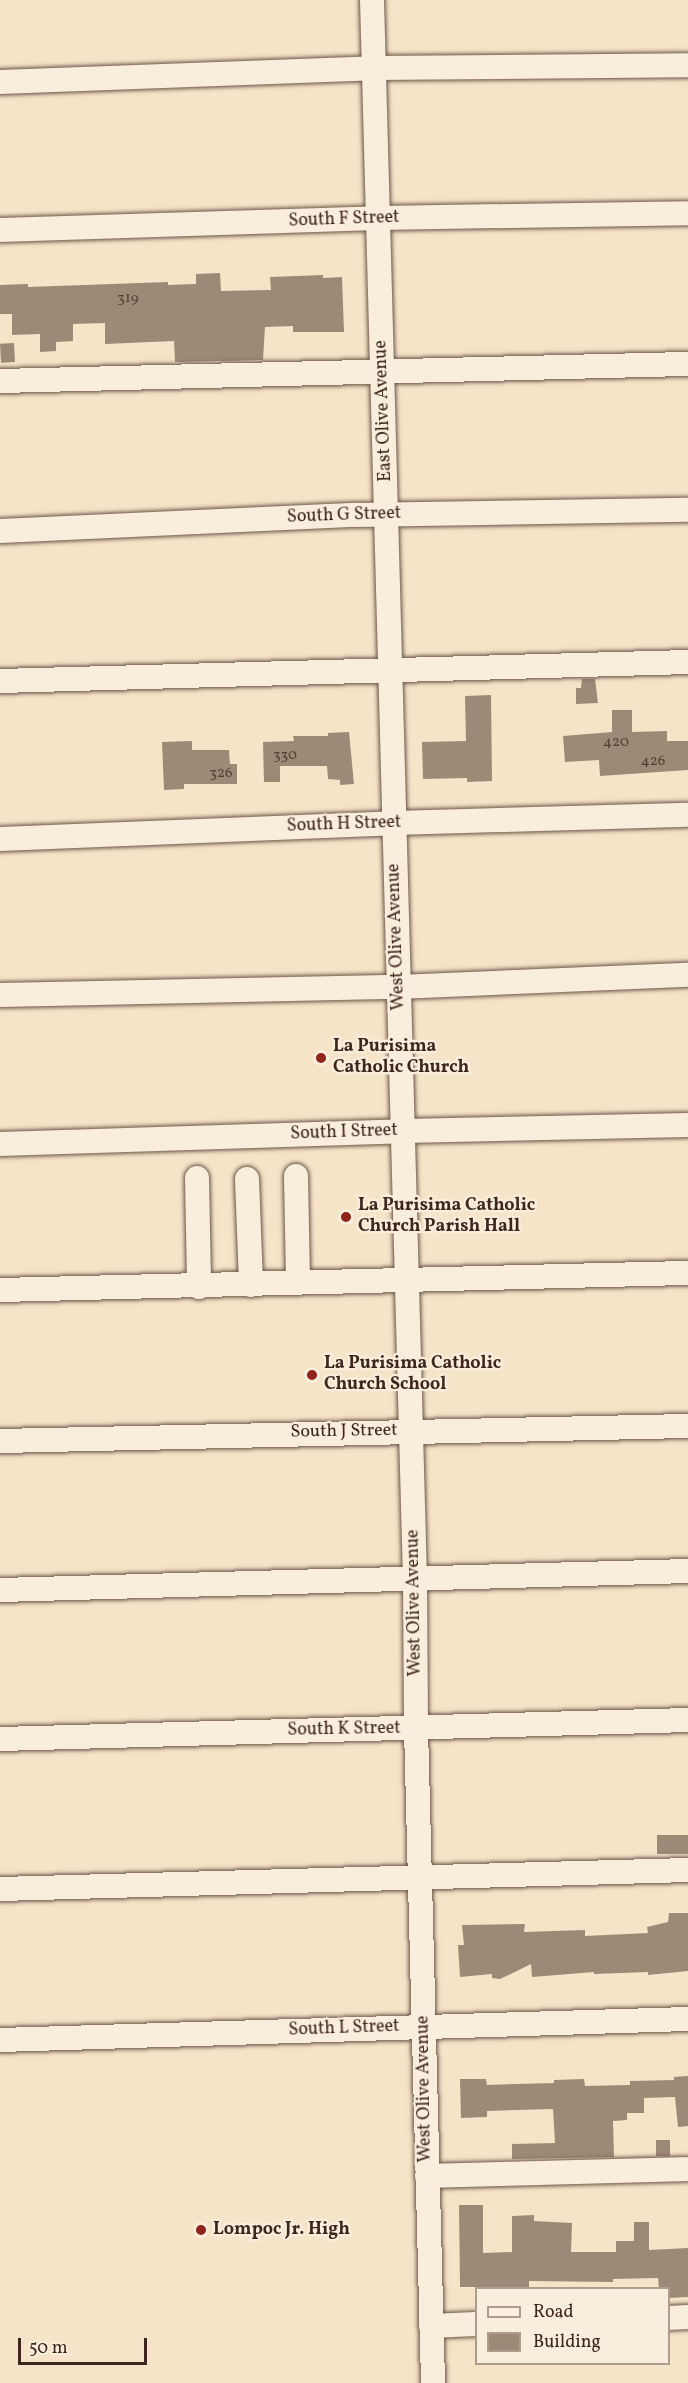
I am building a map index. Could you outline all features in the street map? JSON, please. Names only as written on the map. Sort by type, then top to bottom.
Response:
[{"type":"street","name":"East Olive Avenue","points":[[372,0],[394,823]]},
{"type":"street","points":[[0,82],[374,68],[688,65]]},
{"type":"street","name":"South F Street","points":[[0,230],[688,213]]},
{"type":"street","points":[[0,381],[688,364]]},
{"type":"street","name":"South G Street","points":[[0,531],[387,514],[688,510]]},
{"type":"street","points":[[0,681],[390,668],[688,662]]},
{"type":"street","name":"South H Street","points":[[0,839],[394,823],[688,815]]},
{"type":"street","name":"West Olive Avenue","points":[[394,823],[409,1431],[416,1579],[416,1728],[433,2383]]},
{"type":"street","points":[[0,995],[399,987],[688,975]]},
{"type":"street","name":"South I Street","points":[[0,1144],[403,1131],[688,1125]]},
{"type":"street","points":[[296,1176],[298,1282]]},
{"type":"street","points":[[197,1178],[199,1287]]},
{"type":"street","points":[[247,1179],[251,1285]]},
{"type":"street","points":[[0,1290],[199,1287],[298,1282],[688,1273]]},
{"type":"street","name":"South J Street","points":[[0,1441],[688,1426]]},
{"type":"street","points":[[0,1590],[688,1571]]},
{"type":"street","name":"South K Street","points":[[0,1739],[688,1720]]},
{"type":"street","points":[[0,1889],[688,1870]]},
{"type":"street","name":"South L Street","points":[[0,2040],[688,2019]]},
{"type":"street","points":[[428,2176],[688,2169]]},
{"type":"street","points":[[670,2318],[688,2317]]},
{"type":"street","points":[[431,2326],[475,2324]]},
{"type":"building","points":[[220,273],[221,291],[271,290],[270,277],[323,275],[323,278],[342,277],[344,332],[293,332],[293,326],[265,327],[263,360],[175,362],[174,341],[105,344],[105,323],[73,324],[73,341],[56,342],[56,351],[40,352],[40,334],[12,335],[12,314],[0,314],[0,285],[28,284],[28,287],[168,282],[168,285],[196,284],[196,274]]},
{"type":"building","points":[[14,343],[15,362],[1,363],[0,344]]},
{"type":"building","points":[[582,679],[595,679],[598,703],[576,704],[576,688],[581,688]]},
{"type":"building","points":[[491,695],[492,781],[467,782],[467,778],[423,779],[422,742],[466,741],[465,696]]},
{"type":"building","points":[[612,710],[632,710],[632,732],[667,731],[667,741],[688,741],[688,770],[600,776],[599,760],[565,762],[563,736],[612,732]]},
{"type":"building","points":[[349,732],[354,784],[340,785],[340,780],[328,779],[327,766],[280,766],[280,782],[264,782],[263,742],[294,741],[293,736],[328,736],[328,733]]},
{"type":"building","points":[[192,741],[192,750],[229,750],[230,764],[237,764],[237,784],[184,784],[184,789],[164,790],[162,742]]},
{"type":"building","points":[[657,1835],[688,1835],[688,1854],[657,1854]]},
{"type":"building","points":[[669,1913],[688,1913],[688,1971],[648,1975],[648,1972],[594,1974],[594,1972],[532,1977],[531,1964],[500,1979],[492,1978],[492,1974],[460,1977],[458,1945],[464,1945],[462,1925],[525,1924],[524,1932],[585,1930],[585,1936],[648,1933],[647,1927],[668,1922]]},
{"type":"building","points":[[688,2076],[688,2126],[678,2127],[675,2097],[644,2098],[644,2113],[627,2113],[627,2120],[613,2121],[614,2157],[512,2159],[512,2144],[555,2143],[553,2109],[487,2111],[487,2117],[461,2118],[460,2079],[486,2079],[487,2085],[554,2083],[554,2080],[584,2079],[585,2086],[630,2085],[630,2081],[674,2080],[674,2077]]},
{"type":"building","points":[[656,2140],[670,2140],[670,2156],[656,2156]]},
{"type":"building","points":[[459,2205],[483,2205],[483,2253],[512,2252],[512,2216],[534,2215],[534,2221],[572,2223],[571,2252],[616,2252],[616,2241],[634,2241],[634,2222],[649,2222],[649,2250],[688,2248],[688,2297],[670,2298],[670,2287],[659,2287],[658,2278],[613,2279],[613,2282],[529,2281],[529,2287],[460,2287]]},
{"type":"place","name":"La Purisima Catholic Church","points":[[321,1058]]},
{"type":"place","name":"La Purisima Catholic Church Parish Hall","points":[[346,1217]]},
{"type":"place","name":"La Purisima Catholic Church School","points":[[312,1375]]},
{"type":"place","name":"Lompoc Jr. High","points":[[201,2230]]}]
